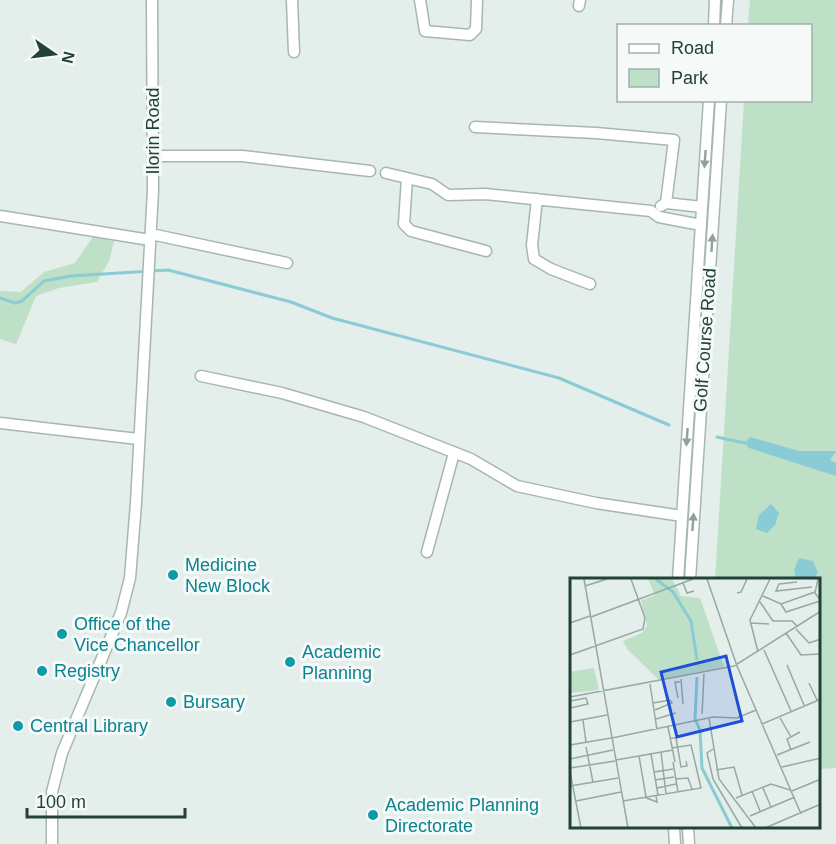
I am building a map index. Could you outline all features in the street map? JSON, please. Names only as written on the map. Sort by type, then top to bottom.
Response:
[{"type":"street","name":"Ilorin Road","points":[[52,844],[52,792],[62,753],[121,613],[130,578],[150,237],[153,156],[152,0]]},
{"type":"street","points":[[292,0],[294,52]]},
{"type":"street","points":[[420,0],[425,31],[470,35],[476,29],[477,0]]},
{"type":"street","points":[[714,24],[715,0]]},
{"type":"street","points":[[726,24],[728,0]]},
{"type":"street","name":"Golf Course Road","points":[[678,578],[709,102]]},
{"type":"street","name":"Golf Course Road","points":[[690,578],[721,102]]},
{"type":"street","points":[[476,127],[596,133],[674,140],[666,203]]},
{"type":"street","points":[[153,156],[242,156],[370,171]]},
{"type":"street","points":[[386,173],[432,184],[448,195],[485,194],[651,210],[666,203],[702,207]]},
{"type":"street","points":[[407,178],[403,214],[404,224],[411,231],[486,251]]},
{"type":"street","points":[[537,199],[532,245],[534,259],[551,269],[590,284]]},
{"type":"street","points":[[651,210],[659,217],[701,225]]},
{"type":"street","points":[[0,216],[150,237],[287,263]]},
{"type":"street","points":[[201,376],[271,390],[364,417],[454,453],[517,486],[682,516]]},
{"type":"street","points":[[0,423],[138,439]]},
{"type":"street","points":[[427,552],[454,453]]},
{"type":"street","points":[[674,829],[675,844]]},
{"type":"street","points":[[688,829],[689,844]]},
{"type":"green space","points":[[750,0],[836,0],[836,768],[821,769],[821,578],[715,578],[744,102],[812,102],[812,24],[748,24]]},
{"type":"green space","points":[[93,237],[114,241],[109,261],[97,282],[59,288],[36,296],[16,344],[0,339],[0,291],[21,292],[44,272],[75,263]]},
{"type":"water","points":[[750,437],[799,451],[836,451],[830,460],[836,463],[836,476],[749,448],[745,443]]},
{"type":"water","points":[[771,504],[779,513],[775,525],[767,533],[756,529],[759,515]]},
{"type":"water","points":[[799,558],[813,561],[818,573],[814,578],[796,578],[794,570]]},
{"type":"waterway","points":[[0,298],[15,303],[22,301],[44,281],[71,276],[168,270],[291,302],[332,318],[559,378],[669,425]]},
{"type":"waterway","points":[[717,437],[745,443]]},
{"type":"place","name":"Medicine New Block","points":[[173,575]]},
{"type":"place","name":"Office of the Vice Chancellor","points":[[62,634]]},
{"type":"place","name":"Academic Planning","points":[[290,662]]},
{"type":"place","name":"Registry","points":[[42,671]]},
{"type":"place","name":"Bursary","points":[[171,702]]},
{"type":"place","name":"Central Library","points":[[18,726]]},
{"type":"place","name":"Academic Planning Directorate","points":[[373,815]]}]
